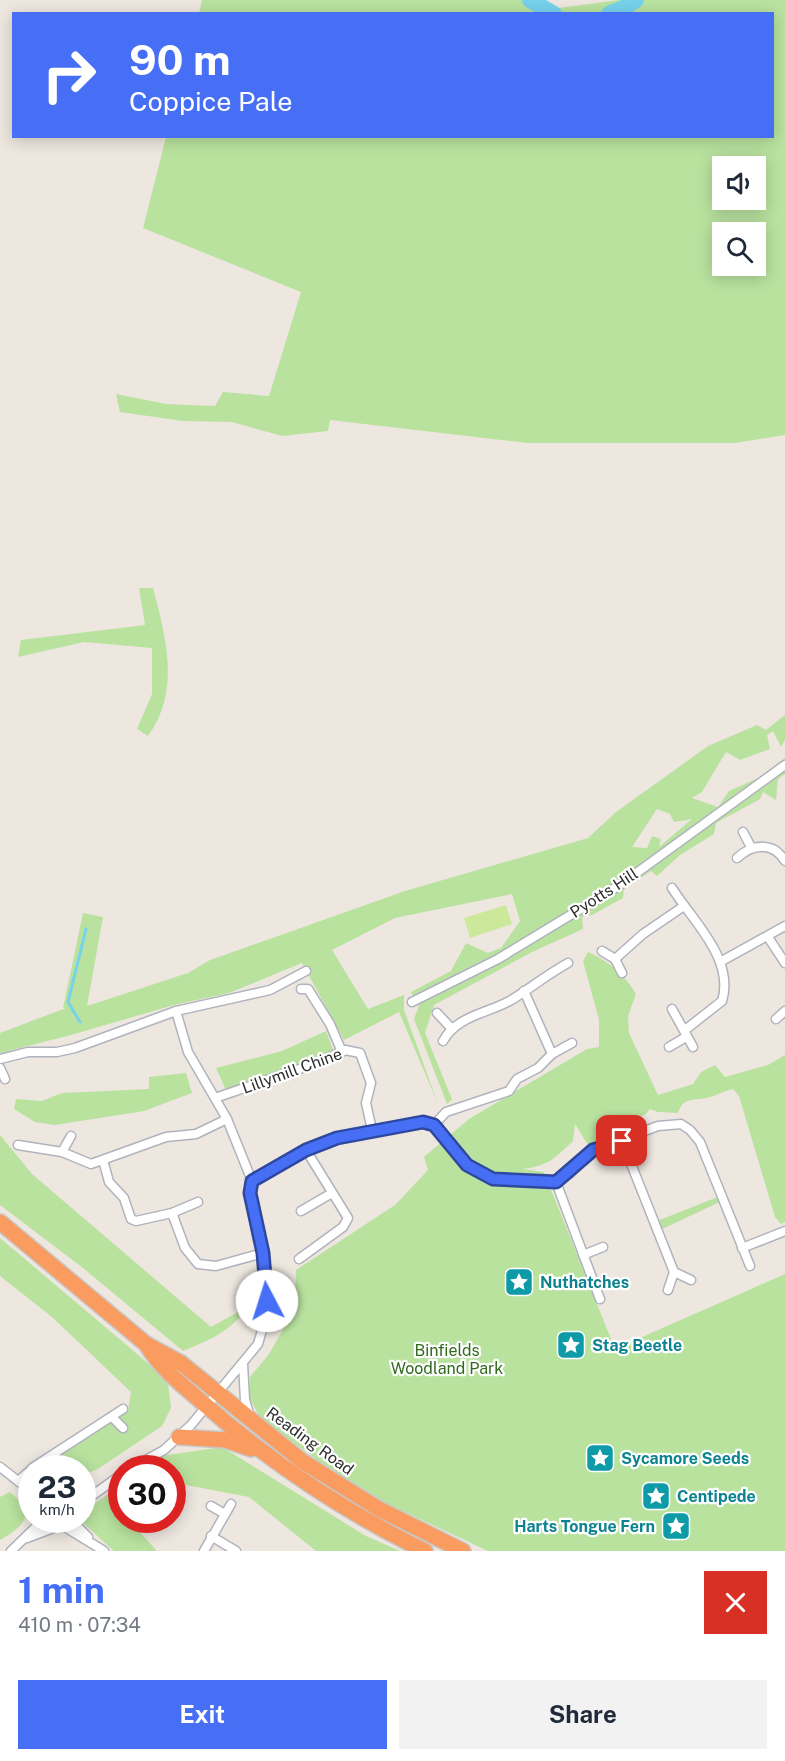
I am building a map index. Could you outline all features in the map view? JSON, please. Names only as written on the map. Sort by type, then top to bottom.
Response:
[{"type":"highway","name":"Reading Road","points":[[0,1222],[146,1344],[174,1359],[285,1448],[341,1487],[402,1522],[463,1551]]},
{"type":"highway","name":"Reading Road","points":[[146,1344],[159,1365],[206,1406],[280,1464],[352,1511],[425,1551]]},
{"type":"highway","points":[[218,1392],[221,1406],[264,1442],[280,1464]]},
{"type":"highway","points":[[179,1437],[231,1441],[280,1464]]},
{"type":"street","name":"Pyotts Hill","points":[[411,1002],[498,959],[620,885],[785,765]]},
{"type":"street","points":[[743,832],[751,847]]},
{"type":"street","points":[[737,858],[751,847],[770,849],[779,853],[785,861]]},
{"type":"street","points":[[669,1047],[722,1001],[724,993],[720,962],[704,931],[672,888]]},
{"type":"street","points":[[615,959],[643,934],[684,906]]},
{"type":"street","points":[[720,962],[785,926]]},
{"type":"street","points":[[768,936],[785,963]]},
{"type":"street","points":[[602,951],[615,959],[622,973]]},
{"type":"street","points":[[443,1041],[452,1029],[524,991],[568,963]]},
{"type":"street","points":[[0,1059],[28,1052],[57,1052],[75,1048],[176,1011],[270,990],[306,971]]},
{"type":"street","points":[[295,977],[303,992],[308,989],[330,1024],[342,1052]]},
{"type":"street","points":[[524,991],[552,1054]]},
{"type":"street","points":[[672,1009],[693,1047]]},
{"type":"street","points":[[155,1455],[179,1437],[243,1364],[258,1344],[266,1316],[263,1253],[250,1193],[252,1181],[227,1119],[188,1052],[176,1011]]},
{"type":"street","points":[[776,1019],[785,1011]]},
{"type":"street","points":[[437,1013],[452,1029]]},
{"type":"street","points":[[434,1125],[446,1112],[509,1091],[517,1078],[538,1068],[552,1054],[572,1042]]},
{"type":"street","name":"Lillymill Chine","points":[[216,1098],[284,1076],[342,1052],[354,1050],[360,1053],[371,1083],[366,1103],[372,1130]]},
{"type":"street","points":[[0,1068],[4,1079]]},
{"type":"street","points":[[18,1145],[62,1152],[91,1164],[166,1137],[196,1134],[227,1119]]},
{"type":"street","points":[[252,1181],[306,1150],[337,1138],[423,1122],[434,1125],[467,1165],[485,1177],[544,1183],[556,1182],[593,1150],[670,1123],[681,1124],[690,1130],[703,1150],[750,1266]]},
{"type":"street","points":[[62,1152],[70,1136]]},
{"type":"street","points":[[622,1141],[674,1272],[668,1290]]},
{"type":"street","points":[[299,1259],[343,1227],[348,1218],[306,1150]]},
{"type":"street","points":[[103,1160],[110,1182],[124,1198],[131,1219],[143,1221],[172,1213],[198,1202]]},
{"type":"street","points":[[556,1182],[600,1299]]},
{"type":"street","points":[[301,1211],[332,1193]]},
{"type":"street","points":[[172,1213],[185,1248],[198,1264],[216,1266],[263,1253]]},
{"type":"street","points":[[742,1248],[783,1231]]},
{"type":"street","points":[[583,1255],[603,1247]]},
{"type":"street","points":[[674,1272],[691,1280]]},
{"type":"street","points":[[243,1364],[245,1400],[251,1419]]},
{"type":"street","points":[[54,1455],[123,1409]]},
{"type":"street","points":[[112,1417],[123,1428]]},
{"type":"street","points":[[0,1467],[18,1481]]},
{"type":"street","points":[[204,1551],[231,1504]]},
{"type":"street","points":[[211,1506],[225,1514]]},
{"type":"street","points":[[11,1551],[32,1533]]},
{"type":"street","points":[[27,1538],[40,1533]]},
{"type":"street","points":[[80,1533],[104,1551]]},
{"type":"street","points":[[211,1536],[236,1551]]},
{"type":"green space","points":[[202,0],[543,0],[559,8],[619,0],[785,0],[785,435],[735,443],[528,443],[330,420],[328,431],[282,436],[232,422],[183,421],[120,412],[116,394],[166,404],[215,406],[223,392],[269,396],[301,292],[143,228],[166,138],[774,138],[774,12],[199,12]]},
{"type":"green space","points":[[139,588],[153,588],[168,664],[165,701],[148,736],[137,729],[152,694],[152,648],[84,642],[18,657],[21,640],[145,625]]},
{"type":"green space","points":[[785,715],[785,740],[781,747],[773,731],[767,735],[770,749],[740,760],[726,752],[702,792],[692,798],[718,807],[729,791],[758,778],[785,758],[785,774],[778,779],[776,800],[763,792],[760,799],[716,823],[714,834],[680,855],[657,876],[651,871],[624,889],[623,898],[592,915],[582,917],[583,929],[532,952],[434,1005],[425,1033],[452,1099],[447,1104],[414,1019],[421,1000],[413,996],[411,992],[451,971],[466,943],[488,953],[501,948],[520,921],[512,894],[395,918],[332,950],[368,1009],[404,995],[404,1010],[438,1104],[399,1012],[344,1040],[302,963],[229,993],[174,1005],[0,1053],[0,1033],[66,1008],[63,1008],[83,913],[103,917],[87,1006],[188,973],[210,960],[405,891],[588,838],[616,812],[708,746],[757,725],[766,730]],"holes":[[[657,809],[670,814],[674,822],[692,819],[659,847],[661,839],[652,836],[647,848],[632,847]]]},
{"type":"green space","points":[[506,905],[512,924],[470,938],[464,918]]},
{"type":"green space","name":"Binfields Woodland Park","points":[[588,952],[616,969],[636,994],[628,1016],[629,1033],[658,1095],[693,1084],[701,1072],[715,1065],[725,1077],[768,1065],[785,1055],[785,1222],[781,1224],[775,1217],[739,1096],[733,1089],[710,1097],[687,1101],[680,1107],[678,1113],[658,1112],[650,1109],[646,1114],[588,1145],[575,1124],[573,1141],[561,1153],[545,1164],[522,1169],[544,1172],[615,1349],[785,1274],[785,1551],[488,1551],[360,1491],[261,1419],[250,1399],[250,1377],[269,1354],[295,1308],[296,1270],[395,1205],[428,1170],[424,1157],[469,1119],[587,1049],[599,1047],[599,1020],[583,961]]},
{"type":"green space","points":[[326,1031],[334,1052],[278,1078],[226,1090],[216,1068],[282,1051]]},
{"type":"green space","points":[[186,1073],[192,1093],[144,1111],[55,1125],[35,1122],[14,1109],[16,1099],[42,1101],[62,1093],[149,1089],[149,1077]]},
{"type":"green space","points":[[0,1135],[32,1174],[211,1327],[251,1305],[235,1322],[220,1333],[183,1351],[83,1268],[0,1205]]},
{"type":"green space","points":[[720,1196],[722,1201],[660,1230],[657,1221]]},
{"type":"green space","points":[[0,1238],[143,1359],[168,1383],[171,1408],[162,1426],[119,1455],[108,1455],[108,1462],[96,1470],[96,1455],[60,1455],[128,1411],[131,1392],[52,1317],[0,1276]]},
{"type":"green space","points":[[222,1447],[366,1536],[400,1551],[316,1551],[249,1497],[186,1485],[186,1455],[168,1455]]},
{"type":"green space","points":[[10,1492],[18,1500],[18,1528],[0,1540],[0,1497]]},
{"type":"green space","points":[[108,1494],[108,1533],[141,1533],[157,1551],[114,1551],[94,1533],[96,1533],[96,1503]]},
{"type":"waterway","points":[[530,0],[551,12]]},
{"type":"waterway","points":[[614,12],[636,0]]},
{"type":"waterway","points":[[80,1022],[68,1002],[86,929]]},
{"type":"place","name":"Nuthatches","points":[[519,1282]]},
{"type":"place","name":"Stag Beetle","points":[[571,1345]]},
{"type":"place","name":"Sycamore Seeds","points":[[600,1458]]},
{"type":"place","name":"Centipede","points":[[656,1496]]},
{"type":"place","name":"Harts Tongue Fern","points":[[676,1526]]},
{"type":"route","points":[[267,1301],[263,1253],[250,1193],[252,1181],[306,1150],[337,1138],[423,1122],[434,1125],[467,1165],[485,1177],[544,1183],[556,1182],[569,1174],[584,1156],[593,1150],[622,1141]]}]
